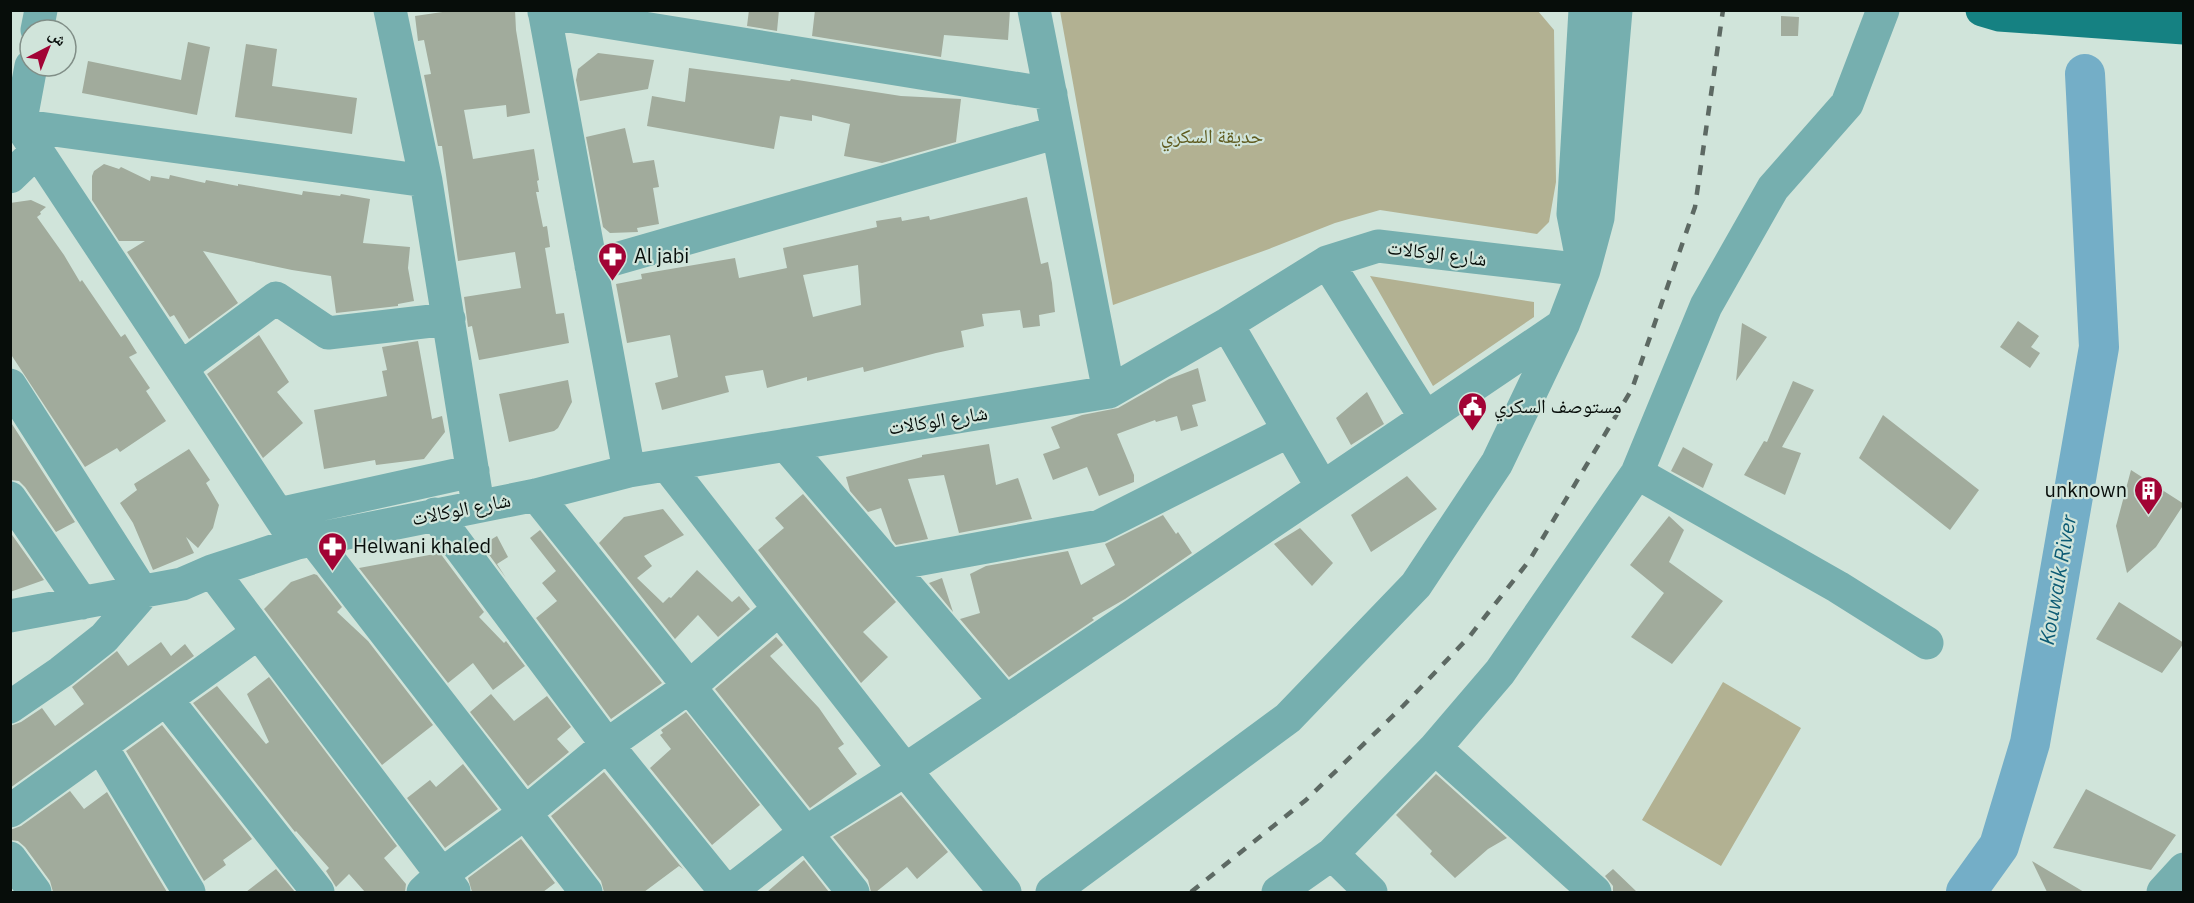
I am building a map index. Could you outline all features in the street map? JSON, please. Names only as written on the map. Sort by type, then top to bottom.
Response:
[{"type":"main road","points":[[1982,10],[1998,15],[2184,28]]},
{"type":"street","points":[[390,10],[426,181],[478,505]]},
{"type":"street","points":[[1034,10],[1109,392]]},
{"type":"street","points":[[1584,270],[1574,214],[1585,10]]},
{"type":"street","points":[[1052,892],[1288,718],[1416,585],[1497,463],[1563,325],[1584,270],[1598,218],[1616,10]]},
{"type":"street","points":[[1278,892],[1332,854],[1435,748],[1500,672],[1637,473],[1706,306],[1773,188],[1847,104],[1883,10]]},
{"type":"street","points":[[629,471],[544,11],[1051,94]]},
{"type":"street","points":[[10,177],[22,133],[29,78]]},
{"type":"street","points":[[591,266],[1058,132]]},
{"type":"street","points":[[22,133],[426,181]]},
{"type":"street","points":[[22,133],[278,514],[305,541],[586,892]]},
{"type":"street","name":"شارع الوكالات","points":[[10,616],[182,584],[212,571],[305,541],[536,495],[629,471],[1109,392],[1328,262],[1378,246],[1584,270]]},
{"type":"street","points":[[1328,262],[1425,417]]},
{"type":"street","points":[[181,368],[276,298],[328,333],[448,319]]},
{"type":"street","points":[[1227,324],[1322,487]]},
{"type":"street","points":[[435,514],[607,745],[727,892],[805,833],[905,771],[1563,325]]},
{"type":"street","points":[[10,385],[143,592],[104,638],[61,672],[10,707]]},
{"type":"street","points":[[889,566],[1100,526],[1289,431]]},
{"type":"street","points":[[786,445],[1006,702]]},
{"type":"street","points":[[667,465],[905,771],[1005,892]]},
{"type":"street","points":[[278,514],[473,471]]},
{"type":"street","points":[[1637,473],[1838,586],[1927,643]]},
{"type":"street","points":[[536,495],[853,892]]},
{"type":"street","points":[[10,498],[82,603]]},
{"type":"street","points":[[212,571],[440,887],[607,745],[689,687],[779,609]]},
{"type":"street","points":[[10,811],[258,633]]},
{"type":"street","points":[[166,699],[318,892]]},
{"type":"street","points":[[101,746],[189,892]]},
{"type":"street","points":[[1435,748],[1595,892]]},
{"type":"street","points":[[1332,854],[1371,892]]},
{"type":"street","points":[[10,858],[35,892]]},
{"type":"street","points":[[2163,892],[2184,869]]},
{"type":"green space","name":"حديقة السكري","points":[[1060,11],[1538,11],[1554,30],[1556,182],[1549,222],[1537,234],[1380,210],[1335,223],[1113,305]]},
{"type":"green space","points":[[1370,276],[1534,302],[1534,317],[1433,386]]},
{"type":"green space","points":[[1723,682],[1801,728],[1721,866],[1642,820]]},
{"type":"building","points":[[456,10],[515,10],[516,30],[530,113],[507,117],[506,105],[464,110],[473,159],[534,149],[539,180],[537,181],[539,192],[536,192],[543,227],[547,226],[550,247],[545,248],[556,314],[564,313],[569,343],[479,360],[472,326],[468,327],[464,297],[521,288],[515,252],[458,261],[442,146],[438,146],[424,75],[431,74],[424,40],[418,41],[415,16]]},
{"type":"building","points":[[749,10],[779,10],[777,31],[747,26]]},
{"type":"building","points":[[815,10],[1010,10],[1008,40],[944,35],[941,57],[812,36]]},
{"type":"building","points":[[1781,16],[1799,17],[1798,36],[1781,36]]},
{"type":"building","points":[[188,42],[210,47],[197,115],[82,93],[88,61],[181,80]]},
{"type":"building","points":[[246,44],[277,49],[272,86],[357,98],[352,134],[235,117]]},
{"type":"building","points":[[598,53],[654,60],[648,89],[580,101],[576,80],[578,69]]},
{"type":"building","points":[[689,68],[790,81],[791,79],[901,96],[961,99],[956,142],[882,163],[844,156],[850,124],[812,115],[812,121],[780,116],[774,149],[647,126],[652,96],[685,102]]},
{"type":"building","points":[[625,128],[633,163],[654,160],[659,187],[653,188],[659,224],[637,228],[638,232],[610,233],[603,227],[586,137]]},
{"type":"building","points":[[104,164],[119,169],[121,167],[150,181],[151,176],[169,179],[170,175],[205,183],[206,180],[302,195],[303,191],[370,199],[363,243],[410,247],[408,268],[414,301],[398,304],[398,306],[336,313],[331,276],[203,251],[238,303],[189,339],[174,315],[170,317],[127,252],[145,241],[119,241],[92,200],[92,176],[94,171]]},
{"type":"building","points":[[1027,197],[1041,264],[1048,262],[1055,312],[1039,315],[1040,326],[1023,328],[1020,310],[982,314],[984,326],[961,331],[964,347],[864,372],[863,367],[807,381],[807,377],[767,388],[763,370],[725,376],[729,392],[662,410],[655,383],[678,377],[670,335],[627,343],[616,284],[642,279],[641,274],[735,258],[739,278],[787,268],[783,248],[877,227],[876,221],[901,217],[902,221],[929,216],[930,220]],"holes":[[[858,265],[861,305],[813,317],[803,275]]]},
{"type":"building","points":[[31,200],[46,207],[37,217],[80,282],[82,280],[121,337],[125,334],[137,353],[129,357],[150,388],[146,391],[166,421],[120,452],[117,448],[85,467],[10,353],[10,203]]},
{"type":"building","points":[[2018,321],[2039,336],[2031,347],[2040,353],[2030,368],[2000,347]]},
{"type":"building","points":[[1742,323],[1767,337],[1736,381]]},
{"type":"building","points":[[259,335],[289,382],[277,392],[303,423],[263,458],[207,374]]},
{"type":"building","points":[[418,341],[432,419],[442,416],[445,432],[424,459],[376,465],[375,460],[324,469],[314,410],[387,396],[382,371],[387,370],[382,347]]},
{"type":"building","points":[[1198,368],[1206,401],[1192,405],[1198,426],[1181,431],[1177,416],[1156,422],[1155,420],[1117,434],[1134,475],[1134,482],[1099,496],[1087,467],[1053,480],[1043,454],[1060,448],[1051,427],[1082,415],[1118,408],[1169,379]]},
{"type":"building","points":[[568,380],[572,402],[558,428],[509,442],[499,394]]},
{"type":"building","points":[[1793,381],[1814,390],[1782,447],[1801,453],[1785,495],[1744,475],[1764,441],[1767,442]]},
{"type":"building","points":[[1367,392],[1384,424],[1351,445],[1336,418]]},
{"type":"building","points":[[1883,415],[1979,490],[1950,530],[1859,458]]},
{"type":"building","points":[[10,421],[75,522],[56,532],[25,487],[19,481],[10,480]]},
{"type":"building","points":[[989,444],[996,485],[1018,478],[1032,519],[959,533],[944,475],[908,479],[928,539],[896,545],[892,540],[881,508],[868,512],[850,491],[846,477],[922,457],[922,455]]},
{"type":"building","points":[[1683,447],[1713,464],[1703,488],[1671,471]]},
{"type":"building","points":[[189,449],[210,480],[206,483],[219,505],[213,528],[198,548],[186,537],[194,553],[153,570],[133,523],[120,503],[137,490],[134,484]]},
{"type":"building","name":"unknown","points":[[2131,470],[2184,504],[2156,547],[2127,573],[2116,526]]},
{"type":"building","points":[[1407,476],[1437,509],[1371,552],[1351,515]]},
{"type":"building","points":[[803,494],[896,602],[863,632],[888,657],[861,683],[758,550],[784,528],[775,518]]},
{"type":"building","points":[[663,509],[684,535],[644,556],[652,566],[637,578],[663,603],[669,597],[671,598],[697,570],[732,602],[739,596],[750,609],[718,637],[698,615],[675,639],[599,543],[624,517]]},
{"type":"building","points":[[1163,515],[1192,553],[1125,599],[1092,618],[1094,620],[1009,677],[960,619],[980,613],[970,574],[986,566],[1068,551],[1081,585],[1115,565],[1105,544]]},
{"type":"building","points":[[1669,516],[1684,530],[1669,562],[1723,601],[1672,664],[1631,637],[1664,593],[1630,565]]},
{"type":"building","points":[[1300,528],[1333,563],[1312,586],[1274,544]]},
{"type":"building","points":[[540,530],[662,683],[611,719],[536,618],[557,601],[542,583],[556,571],[530,538]]},
{"type":"building","points":[[10,532],[44,580],[10,592]]},
{"type":"building","points":[[497,536],[508,557],[497,564],[506,578],[482,545]]},
{"type":"building","points":[[440,553],[484,612],[479,617],[504,643],[506,641],[525,666],[493,690],[473,663],[448,683],[359,568]]},
{"type":"building","points":[[314,574],[342,607],[337,612],[368,641],[433,725],[382,765],[264,609],[291,582]]},
{"type":"building","points":[[942,578],[953,612],[929,583]]},
{"type":"building","points":[[2119,602],[2184,643],[2162,673],[2096,639]]},
{"type":"building","points":[[776,637],[783,645],[770,656],[819,708],[844,744],[838,748],[857,774],[810,808],[715,689]]},
{"type":"building","points":[[161,642],[171,656],[185,644],[194,656],[10,788],[10,726],[21,722],[42,708],[55,726],[84,704],[72,687],[117,651],[128,666]]},
{"type":"building","points":[[269,677],[397,846],[384,858],[406,884],[405,892],[365,892],[349,874],[336,887],[326,871],[329,868],[295,832],[193,703],[217,686],[266,744],[269,742],[247,694]]},
{"type":"building","points":[[491,694],[514,721],[547,696],[571,727],[557,739],[569,752],[528,786],[470,712]]},
{"type":"building","points":[[686,712],[760,805],[712,845],[650,768],[671,749],[660,735],[663,733],[661,730]]},
{"type":"building","points":[[162,725],[252,839],[223,860],[226,865],[204,881],[126,751]]},
{"type":"building","points":[[463,764],[498,809],[445,848],[407,798],[430,780],[436,787]]},
{"type":"building","points":[[604,772],[683,869],[679,866],[644,892],[604,892],[601,881],[551,816]]},
{"type":"building","points":[[1436,774],[1507,838],[1488,849],[1455,878],[1430,854],[1432,851],[1396,815]]},
{"type":"building","points":[[2086,789],[2176,835],[2151,870],[2053,848]]},
{"type":"building","points":[[70,791],[84,809],[107,792],[167,892],[53,892],[50,881],[25,847],[18,841],[10,840],[10,830],[21,826]]},
{"type":"building","points":[[901,795],[948,852],[917,879],[907,867],[876,892],[871,892],[868,880],[833,837]]},
{"type":"building","points":[[521,839],[555,883],[543,892],[472,892],[468,878]]},
{"type":"building","points":[[804,860],[829,892],[767,892]]},
{"type":"building","points":[[2032,861],[2084,892],[2047,892]]},
{"type":"building","points":[[276,869],[295,892],[246,892]]},
{"type":"building","points":[[1613,869],[1637,892],[1613,892],[1613,886],[1605,876]]},
{"type":"waterway","name":"Kouwaik River","points":[[1966,892],[1999,846],[2030,743],[2099,347],[2085,74]]},
{"type":"railway","points":[[1191,892],[1306,800],[1403,706],[1469,637],[1529,561],[1632,389],[1695,207],[1723,10]]},
{"type":"place","name":"Al jabi","points":[[613,282]]},
{"type":"place","name":"مستوصف السكري","points":[[1473,432]]},
{"type":"place","name":"unknown","points":[[2148,516]]},
{"type":"place","name":"Helwani khaled","points":[[332,572]]}]
